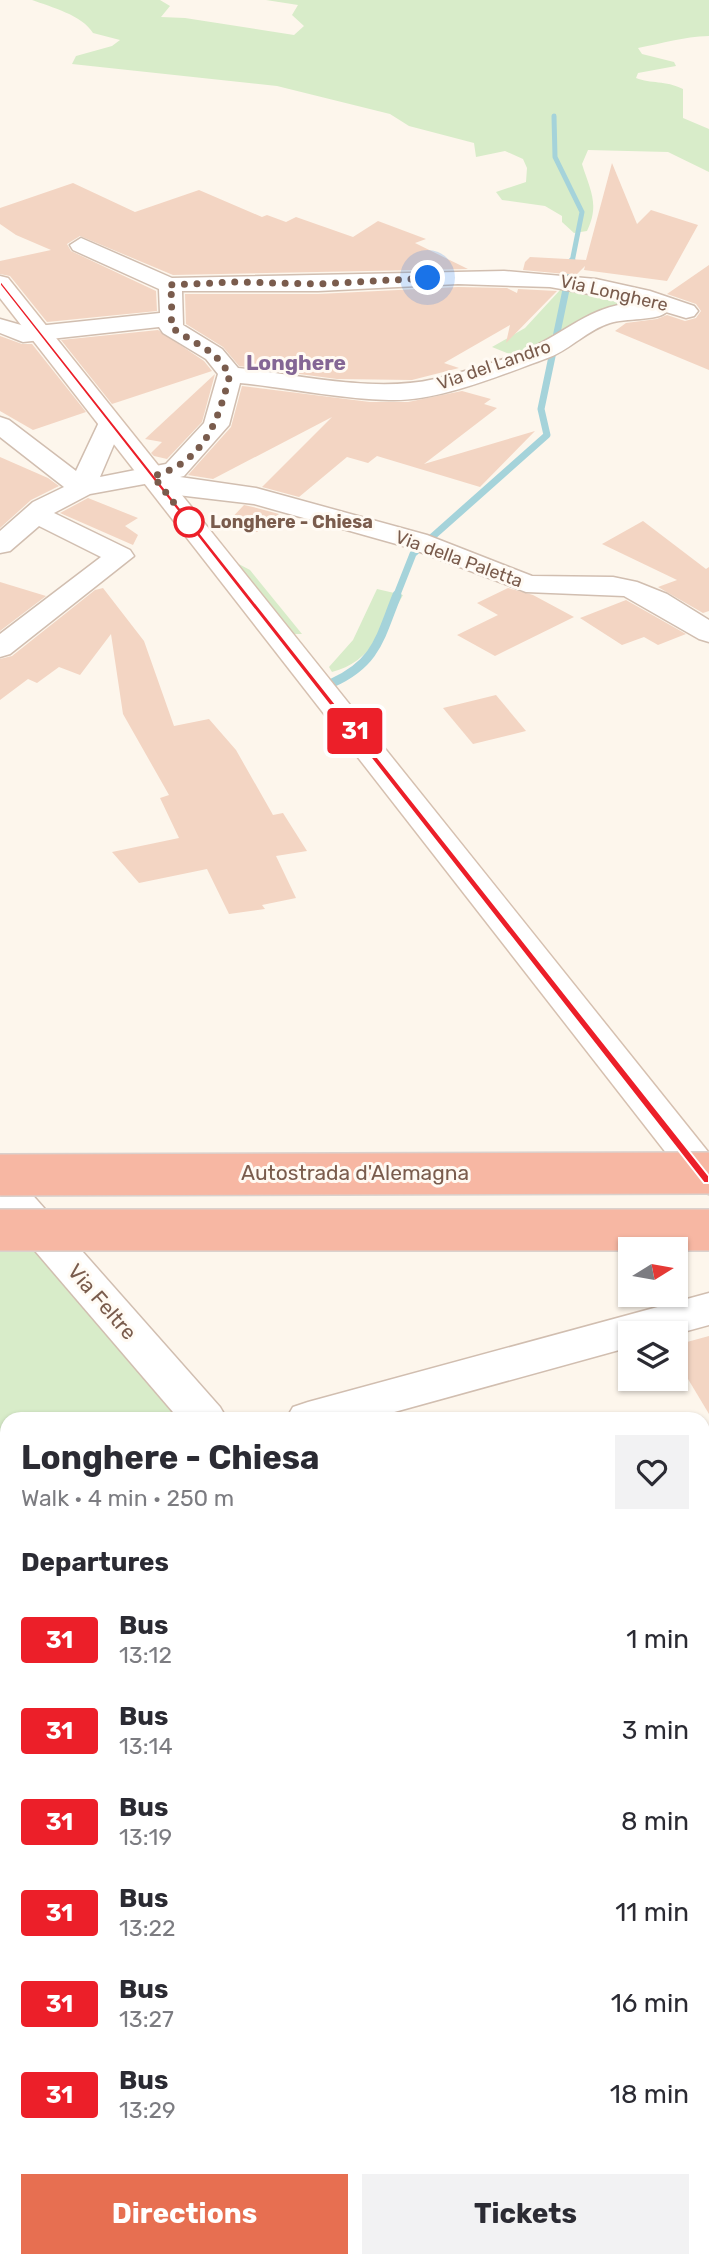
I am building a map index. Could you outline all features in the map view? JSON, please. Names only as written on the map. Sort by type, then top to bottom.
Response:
[{"type":"highway","name":"Autostrada d'Alemagna","points":[[0,1175],[709,1173]]},
{"type":"highway","points":[[0,1230],[709,1230]]},
{"type":"street","points":[[0,545],[36,514],[82,488],[121,479],[157,481],[175,470],[216,425],[230,374],[214,354],[172,328],[172,293],[169,285],[81,245]]},
{"type":"street","name":"Via Longhere","points":[[169,285],[234,282],[319,284],[409,281],[452,276],[561,279],[698,312]]},
{"type":"street","points":[[0,283],[709,1180]]},
{"type":"street","name":"Via del Landro","points":[[230,374],[391,393],[439,386],[545,351],[580,327],[603,317],[635,310],[698,312]]},
{"type":"street","points":[[0,326],[13,328],[23,335],[170,319]]},
{"type":"street","points":[[82,488],[110,423]]},
{"type":"street","points":[[0,425],[82,488]]},
{"type":"street","name":"Via della Paletta","points":[[157,481],[256,496],[417,541],[526,584],[543,588],[588,586],[638,590],[709,633]]},
{"type":"street","points":[[0,648],[120,556],[36,514]]},
{"type":"street","name":"Via Feltre","points":[[0,1184],[199,1412]]},
{"type":"street","points":[[334,1412],[709,1309]]},
{"type":"green space","points":[[32,0],[160,0],[170,6],[161,17],[185,18],[294,35],[304,26],[292,15],[298,5],[266,0],[709,0],[709,36],[638,48],[642,54],[674,62],[676,66],[638,73],[636,78],[683,89],[683,118],[709,129],[709,172],[668,152],[588,150],[582,164],[592,197],[593,213],[587,231],[574,233],[562,222],[562,216],[545,206],[502,200],[496,192],[526,182],[527,168],[523,159],[505,151],[476,157],[474,143],[409,126],[390,114],[277,86],[72,64],[76,56],[112,46],[120,40],[93,33],[74,16]]},
{"type":"green space","points":[[561,289],[634,306],[574,324],[552,335],[550,343],[517,357],[492,347],[525,328]]},
{"type":"green space","points":[[233,561],[250,570],[302,634],[292,634]]},
{"type":"green space","points":[[377,589],[403,595],[367,652],[345,667],[332,672],[329,667],[353,640]]},
{"type":"green space","points":[[0,1195],[188,1412],[0,1412]]},
{"type":"building","points":[[612,163],[637,224],[651,210],[698,225],[667,281],[584,270],[585,266],[576,275],[523,270],[530,257],[586,260]]},
{"type":"building","points":[[73,183],[135,212],[199,190],[262,217],[267,215],[286,222],[296,217],[353,237],[378,221],[426,239],[415,243],[468,269],[173,275],[80,236],[67,244],[71,251],[156,291],[157,311],[47,322],[10,276],[0,274],[0,261],[51,250],[16,235],[0,224],[0,208]]},
{"type":"building","points":[[709,265],[709,370],[615,331],[626,323],[667,315],[685,321],[696,318],[701,311],[696,304],[667,294]]},
{"type":"building","points":[[458,287],[507,288],[517,293],[518,289],[557,291],[506,343],[510,325],[444,363],[459,368],[412,380],[337,379],[239,366],[223,347],[186,324],[185,294],[318,294]]},
{"type":"building","points":[[158,330],[204,361],[212,371],[112,404],[61,340]]},
{"type":"building","points":[[0,336],[22,344],[32,344],[86,412],[33,430],[0,411]]},
{"type":"building","points":[[215,374],[202,422],[167,459],[154,456],[151,453],[162,442],[145,439]]},
{"type":"building","points":[[242,386],[370,402],[408,402],[462,391],[491,399],[484,404],[497,408],[424,464],[535,431],[480,487],[377,456],[368,463],[347,457],[299,497],[262,487],[332,417],[213,479],[188,475],[231,427]]},
{"type":"building","points":[[0,457],[48,478],[59,486],[31,500],[0,528]]},
{"type":"building","points":[[88,498],[138,518],[125,526],[138,535],[133,545],[60,513]]},
{"type":"building","points":[[244,505],[279,514],[257,532],[225,525]]},
{"type":"building","points":[[643,521],[706,569],[709,567],[709,611],[703,613],[658,587],[677,580],[602,544]]},
{"type":"building","points":[[0,582],[46,596],[0,631]]},
{"type":"building","points":[[103,588],[144,641],[174,726],[209,719],[236,750],[273,815],[283,813],[307,851],[276,856],[296,898],[262,905],[265,909],[229,914],[207,869],[139,883],[112,852],[179,838],[160,798],[169,795],[123,714],[111,634],[80,675],[59,667],[37,683],[28,679],[0,700],[0,659],[12,656],[95,590]]},
{"type":"building","points":[[508,588],[533,595],[574,617],[495,656],[457,635],[498,615],[477,603]]},
{"type":"building","points":[[626,600],[686,634],[658,645],[644,637],[622,645],[580,618]]},
{"type":"building","points":[[496,695],[526,731],[473,744],[443,708]]},
{"type":"building","points":[[709,1336],[709,1412],[688,1379],[688,1342]]},
{"type":"waterway","points":[[554,116],[555,157],[582,212],[572,262]]},
{"type":"waterway","points":[[396,597],[413,554],[547,435],[541,409],[572,261]]},
{"type":"waterway","points":[[332,683],[359,667],[368,657],[381,636],[397,595]]},
{"type":"bus line","name":"31","points":[[0,283],[709,1180]]},
{"type":"place","name":"Longhere - Chiesa","points":[[189,522]]},
{"type":"district","name":"Longhere","points":[[296,363]]},
{"type":"route","points":[[189,522],[153,476],[175,470],[216,425],[230,374],[214,354],[172,328],[172,293],[169,285],[234,282],[319,284],[428,278]]}]
